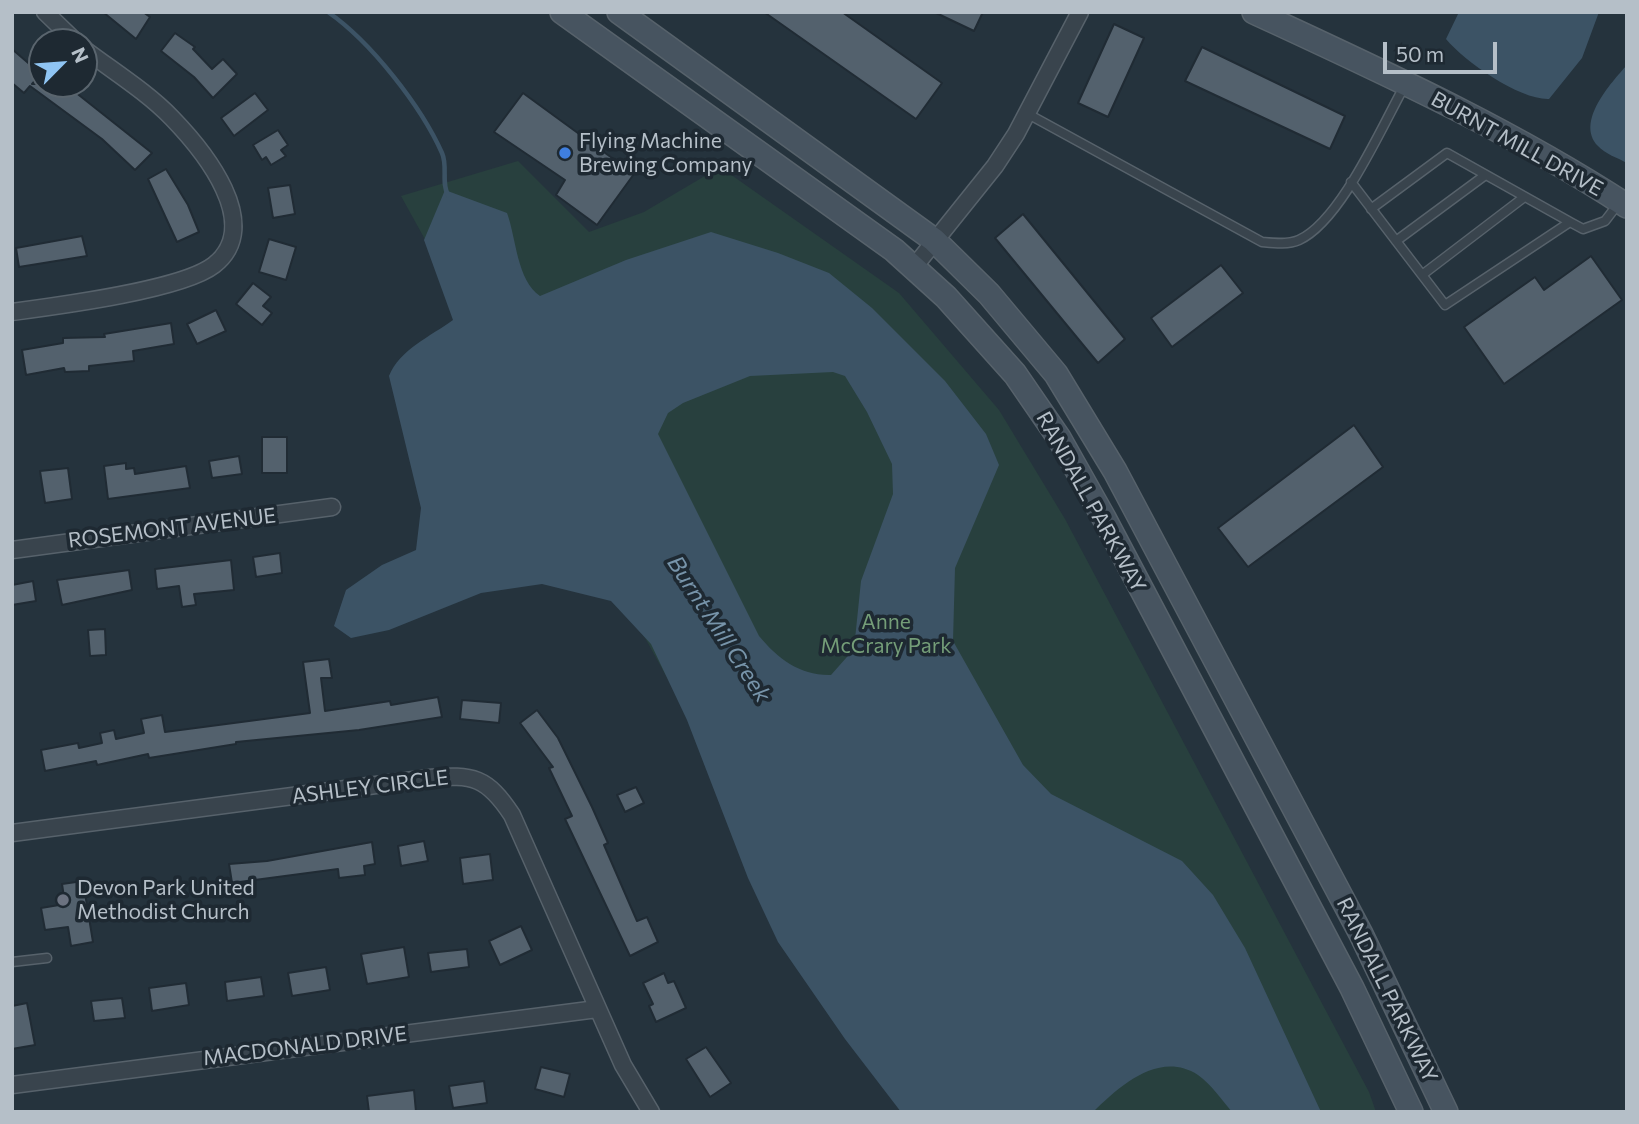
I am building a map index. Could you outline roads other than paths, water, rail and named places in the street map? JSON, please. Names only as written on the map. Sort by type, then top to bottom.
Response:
[{"type":"main road","name":"RANDALL PARKWAY","points":[[562,12],[793,176],[914,267],[997,352],[1031,396],[1069,454],[1352,988],[1411,1112]]},
{"type":"main road","name":"RANDALL PARKWAY","points":[[620,12],[934,240],[1012,320],[1056,374],[1094,433],[1361,934],[1446,1112]]},
{"type":"main road","name":"BURNT MILL DRIVE","points":[[1254,12],[1406,84],[1530,148],[1623,204]]},
{"type":"street","points":[[45,12],[62,28]]},
{"type":"street","points":[[914,267],[995,166],[1028,114],[1080,12]]},
{"type":"street","points":[[12,312],[162,286],[193,276],[222,257],[233,232],[231,205],[225,188],[190,139],[162,108],[98,60]]},
{"type":"street","name":"ROSEMONT AVENUE","points":[[12,550],[332,507]]},
{"type":"street","name":"ASHLEY CIRCLE","points":[[12,833],[429,778],[473,777],[486,783],[512,816],[627,1074],[651,1112]]},
{"type":"street","name":"MACDONALD DRIVE","points":[[12,1085],[597,1009]]},
{"type":"lane","points":[[1028,114],[1262,242],[1298,241],[1319,227],[1351,182],[1406,84]]},
{"type":"lane","points":[[1371,209],[1447,153],[1523,198],[1583,229],[1605,222],[1623,204]]},
{"type":"lane","points":[[1396,241],[1484,176]]},
{"type":"lane","points":[[1351,182],[1445,305],[1570,222]]},
{"type":"lane","points":[[1422,275],[1523,198]]},
{"type":"lane","points":[[12,962],[47,958]]},
{"type":"water","points":[[1459,12],[1599,12],[1582,58],[1549,99],[1537,98],[1509,87],[1479,68],[1455,48],[1446,39]]},
{"type":"water","points":[[1627,65],[1627,163],[1598,146],[1592,136],[1591,126],[1598,103]]},
{"type":"water","name":"Anne McCrary Park","points":[[445,190],[507,213],[526,280],[540,296],[626,260],[711,232],[778,253],[829,273],[872,308],[945,381],[986,434],[999,465],[955,568],[953,641],[1023,765],[1051,794],[1182,861],[1213,895],[1245,948],[1321,1112],[1232,1112],[1212,1087],[1198,1075],[1183,1068],[1169,1067],[1141,1074],[1093,1112],[901,1112],[845,1039],[778,942],[748,878],[687,720],[651,644],[611,601],[542,584],[481,593],[389,630],[351,638],[334,626],[346,590],[382,565],[416,550],[421,508],[389,376],[408,351],[453,320],[424,240]],"holes":[[[833,372],[845,376],[867,412],[892,464],[893,494],[861,581],[854,649],[831,675],[820,675],[791,665],[759,636],[658,434],[668,413],[683,403],[750,376]]]},
{"type":"waterway","name":"Burnt Mill Creek","points":[[328,12],[377,57],[421,115],[444,158],[448,195]]},
{"type":"place","name":"Flying Machine Brewing Company","points":[[565,153]]},
{"type":"place","name":"Devon Park United Methodist Church","points":[[63,900]]}]
